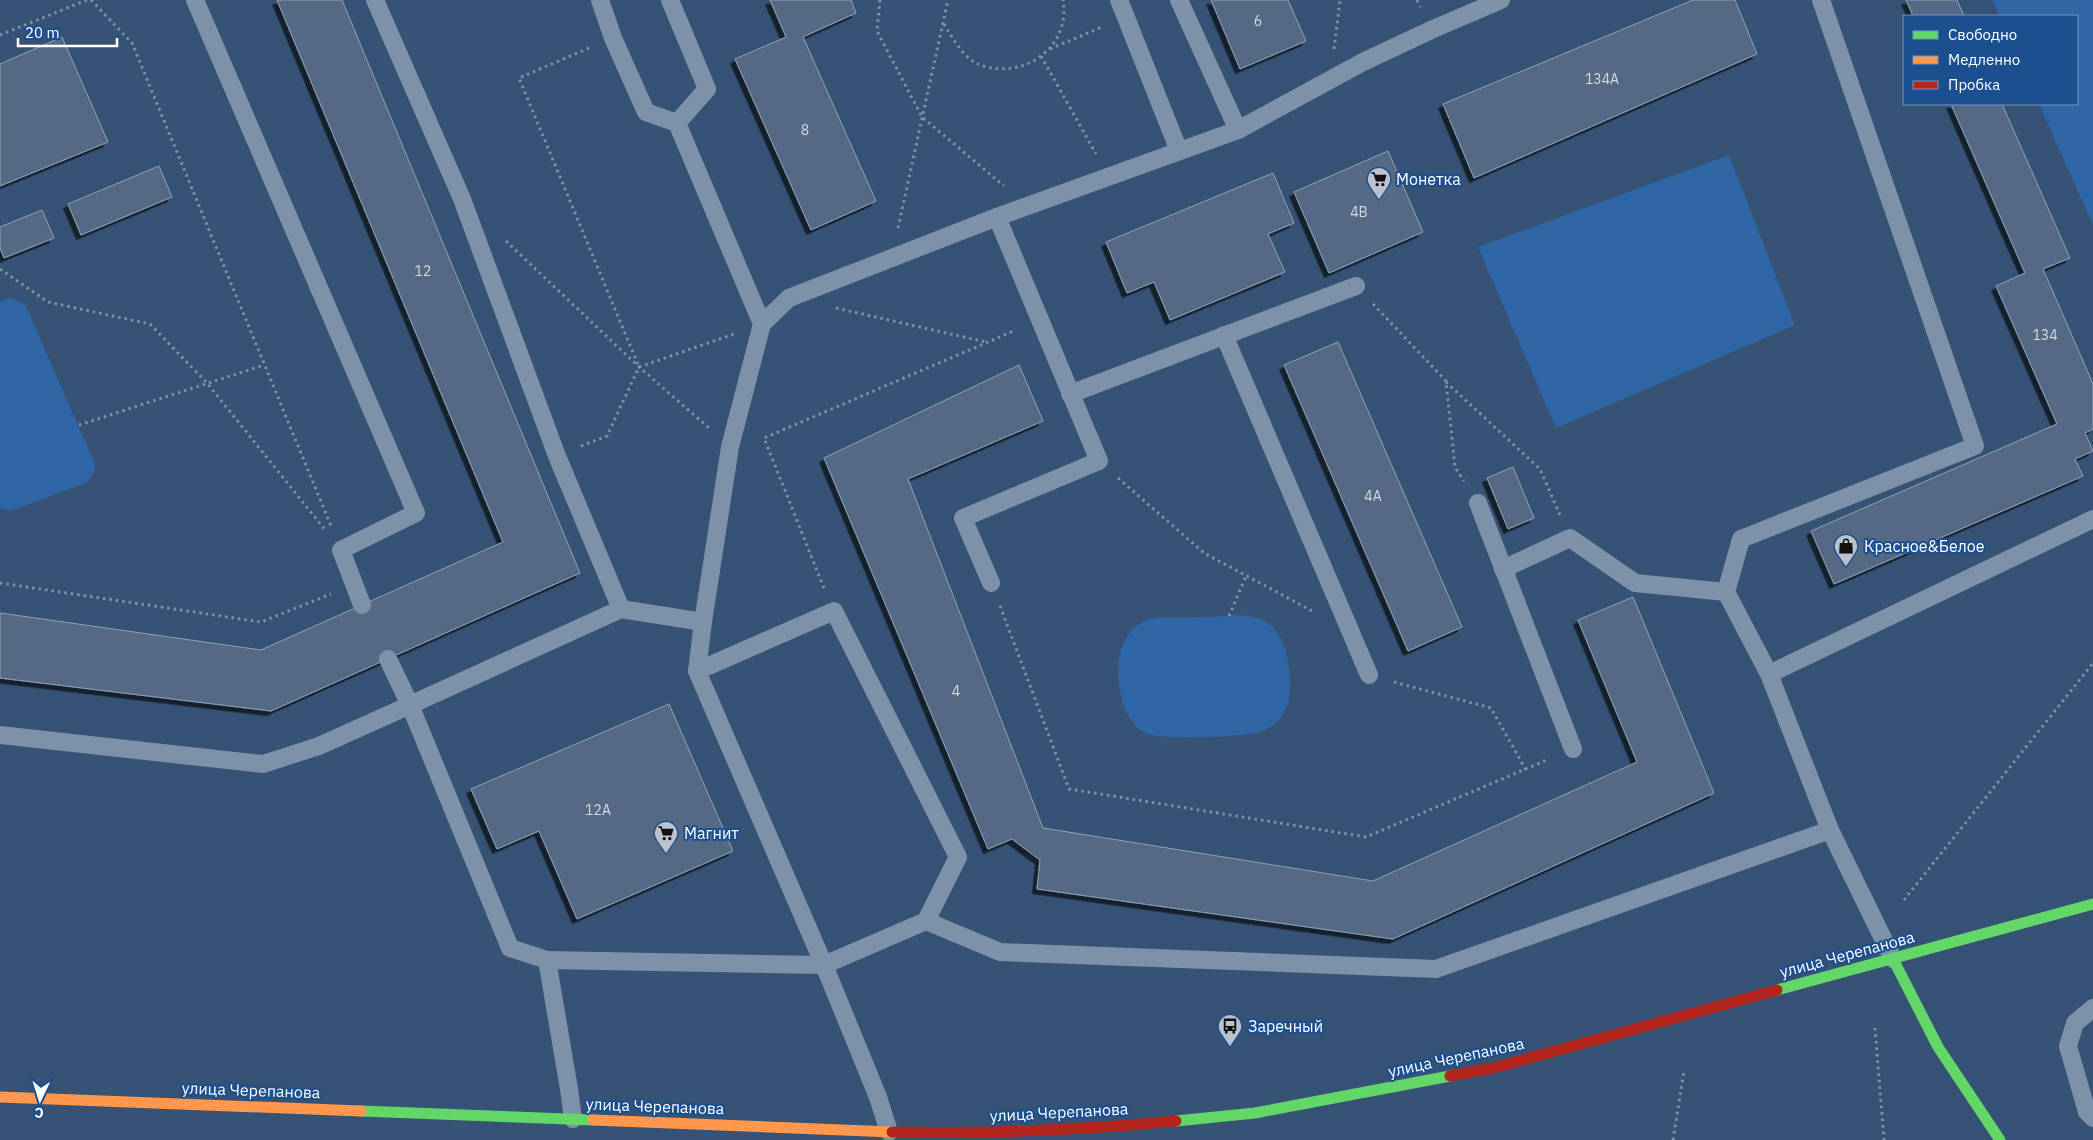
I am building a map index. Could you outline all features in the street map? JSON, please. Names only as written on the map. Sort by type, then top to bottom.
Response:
[{"type":"main road","name":"улица Черепанова","points":[[0,1097],[972,1136],[1093,1129],[1255,1113],[1493,1068],[2093,904]]},
{"type":"main road","points":[[1893,959],[1938,1047],[2000,1140]]},
{"type":"lane","points":[[195,0],[416,513],[341,550],[362,605]]},
{"type":"lane","points":[[375,0],[462,199],[557,456],[621,609]]},
{"type":"lane","points":[[600,0],[613,38],[646,112],[677,122],[762,324]]},
{"type":"lane","points":[[670,0],[707,89],[677,122]]},
{"type":"lane","points":[[1119,0],[1179,151]]},
{"type":"lane","points":[[1179,0],[1238,130]]},
{"type":"lane","points":[[889,1132],[878,1097],[824,965],[697,671],[730,447],[762,324],[790,298],[1027,206],[1238,130],[1330,80],[1431,30],[1501,0]]},
{"type":"lane","points":[[1821,0],[1975,446],[1741,539],[1726,592],[1769,674],[1830,830],[1893,959]]},
{"type":"lane","points":[[991,583],[963,518],[1099,461],[996,218]]},
{"type":"lane","points":[[1070,394],[1356,286]]},
{"type":"lane","points":[[1224,335],[1369,675]]},
{"type":"lane","points":[[1478,502],[1573,749]]},
{"type":"lane","points":[[1769,674],[2093,519]]},
{"type":"lane","points":[[1503,569],[1570,538],[1635,583],[1726,592]]},
{"type":"lane","points":[[0,735],[263,764],[319,746],[621,609],[703,622]]},
{"type":"lane","points":[[388,659],[410,705],[510,948],[546,960],[824,965],[926,921],[958,857],[834,612],[697,671]]},
{"type":"lane","points":[[926,921],[1000,952],[1436,969],[1830,830]]},
{"type":"lane","points":[[546,960],[573,1119]]},
{"type":"lane","points":[[2093,1008],[2075,1023],[2068,1046],[2087,1112],[2093,1118]]},
{"type":"path","points":[[0,34],[89,0],[132,43],[341,550]]},
{"type":"path","points":[[880,0],[877,31],[922,117],[1027,206]]},
{"type":"path","points":[[892,258],[948,0]]},
{"type":"path","points":[[1050,49],[1062,27],[1063,0]]},
{"type":"path","points":[[1330,80],[1340,0]]},
{"type":"path","points":[[944,24],[962,52],[982,66],[1006,70],[1031,64],[1050,49],[1125,16]]},
{"type":"path","points":[[613,38],[519,78],[639,368]]},
{"type":"path","points":[[1041,56],[1109,177]]},
{"type":"path","points":[[505,239],[639,368],[730,447]]},
{"type":"path","points":[[0,269],[48,302],[150,324],[207,383],[341,550]]},
{"type":"path","points":[[1356,286],[1446,381],[1540,469],[1570,538]]},
{"type":"path","points":[[790,298],[986,342]]},
{"type":"path","points":[[834,612],[764,438],[1039,320]]},
{"type":"path","points":[[557,456],[607,436],[639,368],[762,324]]},
{"type":"path","points":[[79,425],[264,365]]},
{"type":"path","points":[[1446,381],[1454,467],[1478,502]]},
{"type":"path","points":[[1099,461],[1204,553],[1351,633]]},
{"type":"path","points":[[1229,616],[1246,576]]},
{"type":"path","points":[[0,583],[261,622],[354,585]]},
{"type":"path","points":[[991,583],[1069,789],[1366,837],[1573,749]]},
{"type":"path","points":[[1904,900],[2093,663]]},
{"type":"path","points":[[1369,675],[1491,708],[1526,770]]},
{"type":"path","points":[[1875,1028],[1884,1140]]},
{"type":"path","points":[[1673,1140],[1684,1071]]},
{"type":"shaded area","points":[[1992,0],[2093,0],[2093,225],[2039,105],[2078,105],[2078,15],[2000,15]]},
{"type":"shaded area","points":[[1729,155],[1795,325],[1556,428],[1478,247]]},
{"type":"shaded area","points":[[11,298],[25,304],[95,464],[94,472],[88,482],[11,511],[0,508],[0,302]]},
{"type":"shaded area","points":[[1238,615],[1265,621],[1273,627],[1285,648],[1290,675],[1290,689],[1284,713],[1277,722],[1259,732],[1218,737],[1156,736],[1139,729],[1129,717],[1125,708],[1118,680],[1120,656],[1128,634],[1136,626],[1151,619]]},
{"type":"building","points":[[277,0],[342,0],[580,573],[271,711],[0,678],[0,613],[261,650],[503,542]]},
{"type":"building","points":[[770,0],[851,0],[856,13],[803,37],[876,201],[811,230],[735,59],[786,37]]},
{"type":"building","points":[[1211,0],[1288,0],[1306,41],[1240,69]]},
{"type":"building","points":[[1693,0],[1735,0],[1757,54],[1474,178],[1443,104]]},
{"type":"building","points":[[1906,0],[1957,0],[1964,15],[1913,15]]},
{"type":"building","points":[[62,37],[108,142],[0,186],[0,64]]},
{"type":"building","points":[[1951,105],[2002,105],[2070,258],[2043,269],[2093,384],[2093,429],[2085,433],[2093,451],[2075,459],[2083,476],[1834,584],[1811,531],[2057,424],[1996,286],[2025,273]]},
{"type":"building","points":[[1388,151],[1423,232],[1329,273],[1294,192]]},
{"type":"building","points":[[159,166],[172,197],[81,235],[68,204]]},
{"type":"building","points":[[1273,173],[1294,223],[1268,234],[1285,272],[1170,320],[1154,282],[1127,293],[1106,242]]},
{"type":"building","points":[[42,210],[54,238],[4,258],[0,248],[0,227]]},
{"type":"building","points":[[1338,342],[1462,627],[1408,651],[1284,365]]},
{"type":"building","points":[[1019,365],[1043,421],[908,479],[1043,828],[1373,881],[1637,762],[1578,620],[1633,597],[1714,793],[1393,939],[1037,889],[1040,860],[1012,839],[988,849],[824,458]]},
{"type":"building","points":[[1513,467],[1534,518],[1508,529],[1487,478]]},
{"type":"building","points":[[669,704],[733,851],[577,919],[539,831],[497,849],[471,789]]},
{"type":"traffic: fast","points":[[1777,990],[2093,904]]},
{"type":"traffic: fast","points":[[1893,959],[1938,1047],[2000,1140]]},
{"type":"traffic: fast","points":[[1176,1121],[1255,1113],[1450,1076]]},
{"type":"traffic: fast","points":[[361,1111],[593,1120]]},
{"type":"traffic: slow","points":[[0,1097],[361,1111]]},
{"type":"traffic: slow","points":[[593,1120],[892,1132]]},
{"type":"traffic: jam","points":[[1450,1076],[1493,1068],[1777,990]]},
{"type":"traffic: jam","points":[[892,1132],[1034,1131],[1176,1121]]},
{"type":"place","name":"Монетка","points":[[1379,200]]},
{"type":"place","name":"Красное&Белое","points":[[1846,567]]},
{"type":"place","name":"Магнит","points":[[666,854]]},
{"type":"place","name":"Заречный","points":[[1230,1047]]}]
